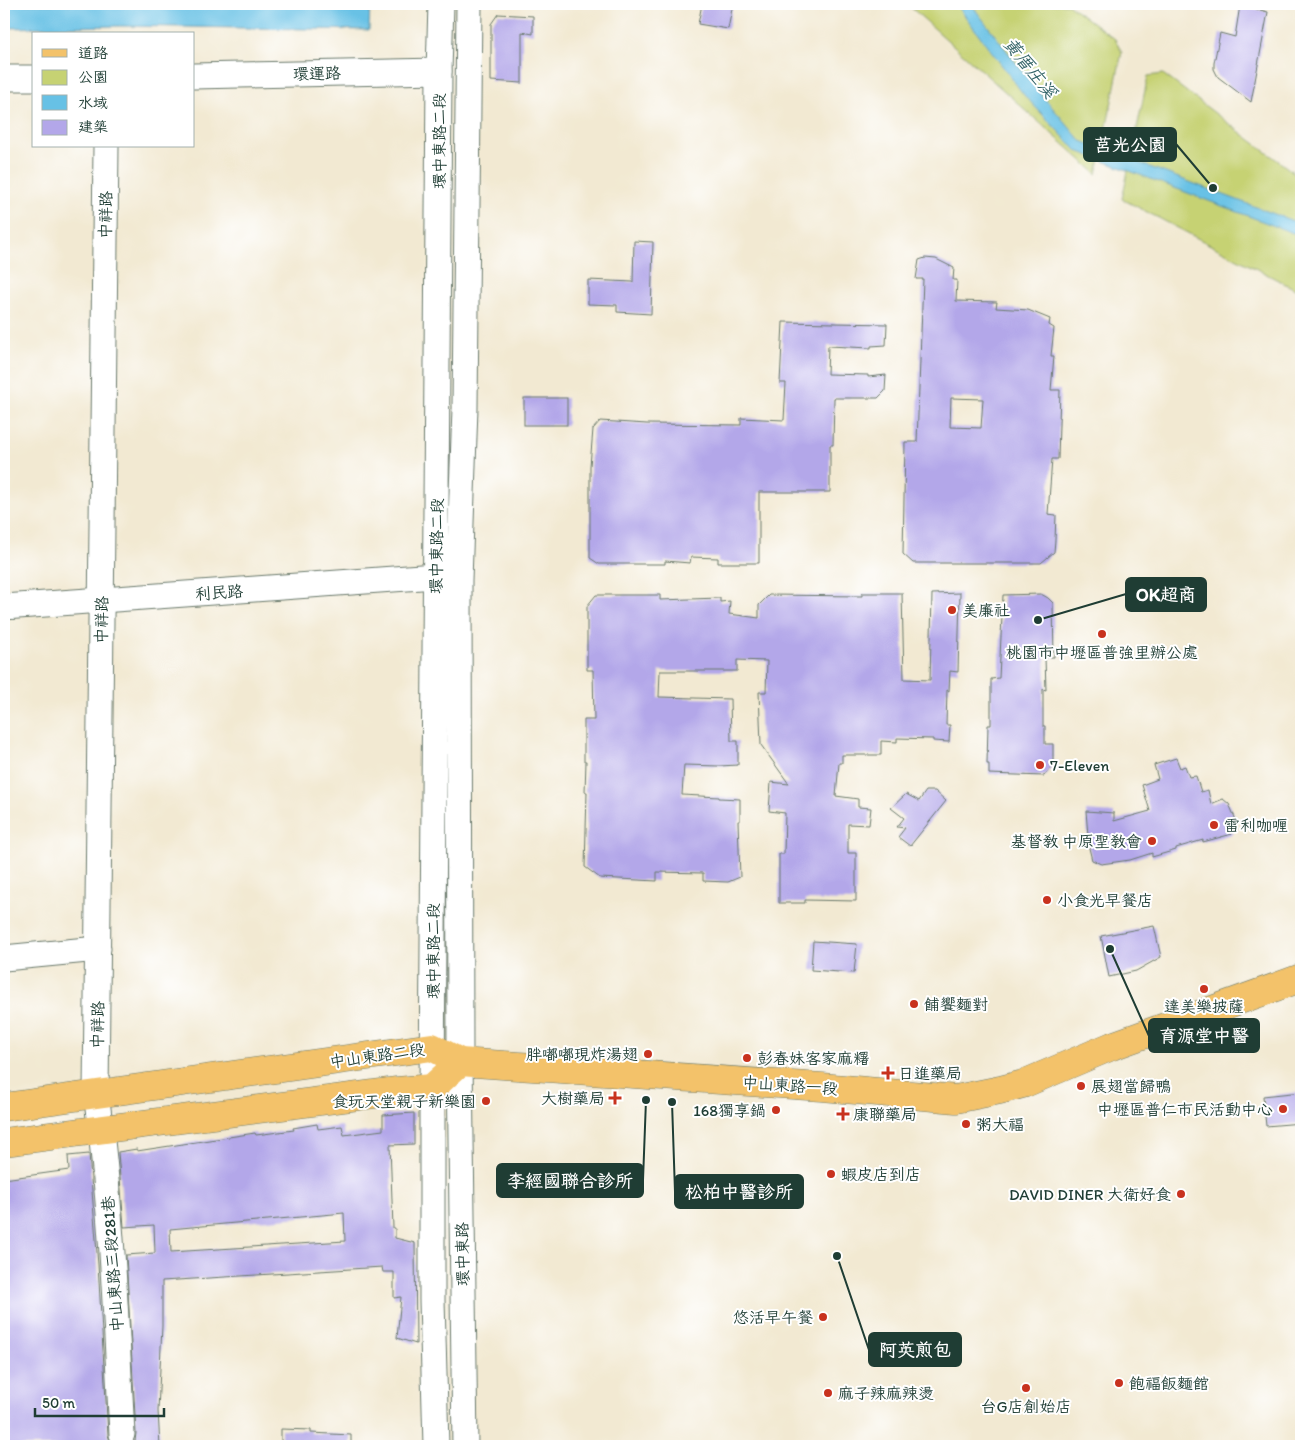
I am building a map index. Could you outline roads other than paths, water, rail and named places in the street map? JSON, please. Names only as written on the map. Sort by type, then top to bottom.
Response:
[{"type":"main road","name":"中山東路一段","points":[[460,1062],[822,1087],[956,1099],[1023,1084],[1112,1046],[1301,978]]},
{"type":"main road","name":"中山東路二段","points":[[4,1107],[432,1047],[460,1062]]},
{"type":"main road","points":[[4,1142],[432,1088],[460,1062]]},
{"type":"street","name":"環中東路二段","points":[[432,1088],[441,4]]},
{"type":"street","name":"環中東路二段","points":[[460,1062],[459,580],[465,408],[469,4]]},
{"type":"street","name":"環運路","points":[[195,76],[439,70]]},
{"type":"street","points":[[4,78],[32,78]]},
{"type":"street","name":"中祥路","points":[[96,1094],[106,148]]},
{"type":"street","name":"利民路","points":[[4,607],[435,576]]},
{"type":"street","points":[[4,958],[98,949]]},
{"type":"street","name":"環中東路","points":[[460,1062],[465,1446]]},
{"type":"street","name":"環中東路","points":[[432,1088],[432,1300],[436,1446]]},
{"type":"street","name":"中山東路三段281巷","points":[[96,1094],[114,1275],[122,1434]]},
{"type":"water","points":[[4,4],[370,4],[369,30],[120,26],[4,28]]},
{"type":"water","points":[[956,4],[971,4],[1034,86],[1081,141],[1301,224],[1301,236],[1077,151],[1024,95]]},
{"type":"place","name":"莒光公園","points":[[1213,188]]},
{"type":"place","name":"美廉社","points":[[952,610]]},
{"type":"place","name":"OK超商","points":[[1038,620]]},
{"type":"place","name":"桃園市中壢區普強里辦公處","points":[[1102,634]]},
{"type":"place","name":"7-Eleven","points":[[1040,765]]},
{"type":"place","name":"雷利咖喱","points":[[1214,825]]},
{"type":"place","name":"基督教 中原聖教會","points":[[1152,841]]},
{"type":"place","name":"小食光早餐店","points":[[1047,900]]},
{"type":"place","name":"育源堂中醫","points":[[1110,949]]},
{"type":"place","name":"達美樂披薩","points":[[1204,989]]},
{"type":"place","name":"餔饗麵對","points":[[914,1004]]},
{"type":"place","name":"胖嘟嘟現炸湯翅","points":[[648,1054]]},
{"type":"place","name":"彭春妹客家麻糬","points":[[747,1058]]},
{"type":"place","name":"日進藥局","points":[[888,1073]]},
{"type":"place","name":"展翅當歸鴨","points":[[1081,1086]]},
{"type":"place","name":"大樹藥局","points":[[615,1098]]},
{"type":"place","name":"李經國聯合診所","points":[[646,1100]]},
{"type":"place","name":"食玩天堂親子新樂園","points":[[486,1101]]},
{"type":"place","name":"松柏中醫診所","points":[[672,1102]]},
{"type":"place","name":"中壢區普仁市民活動中心","points":[[1283,1109]]},
{"type":"place","name":"168獨享鍋","points":[[776,1110]]},
{"type":"place","name":"康聯藥局","points":[[843,1114]]},
{"type":"place","name":"粥大福","points":[[966,1124]]},
{"type":"place","name":"蝦皮店到店","points":[[831,1174]]},
{"type":"place","name":"DAVID DINER 大衛好食","points":[[1181,1194]]},
{"type":"place","name":"阿英煎包","points":[[837,1256]]},
{"type":"place","name":"悠活早午餐","points":[[823,1317]]},
{"type":"place","name":"飽福飯麵館","points":[[1119,1383]]},
{"type":"place","name":"台G店創始店","points":[[1026,1388]]},
{"type":"place","name":"麻子辣麻辣燙","points":[[828,1393]]},
{"type":"water label","name":"黃厝庄溪","points":[[1030,68]]}]
